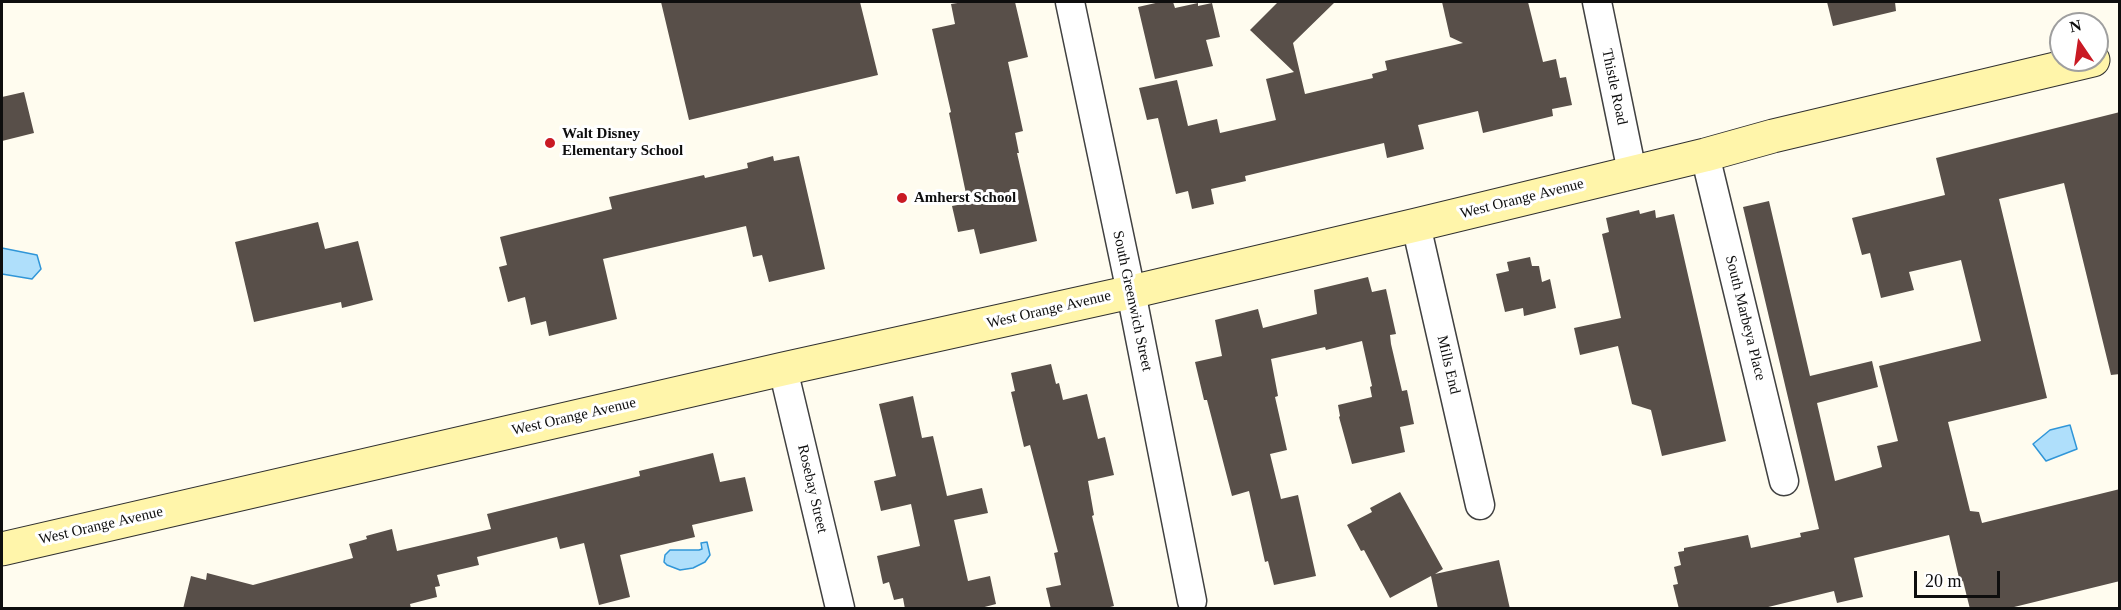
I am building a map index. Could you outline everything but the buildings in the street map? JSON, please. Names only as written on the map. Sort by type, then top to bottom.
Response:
[{"type":"street","name":"South Greenwich Street","points":[[1070,2],[1131,292],[1192,601]]},
{"type":"street","name":"Thistle Road","points":[[1597,2],[1632,172]]},
{"type":"street","name":"West Orange Avenue","points":[[2,549],[783,369],[1131,292],[2049,71]]},
{"type":"street","name":"South Marbeya Place","points":[[1705,155],[1784,481]]},
{"type":"street","name":"Mills End","points":[[1416,225],[1480,505]]},
{"type":"street","name":"Rosebay Street","points":[[783,369],[840,609]]},
{"type":"water","points":[[2,248],[37,255],[41,269],[32,279],[2,274]]},
{"type":"water","points":[[2070,425],[2077,449],[2046,461],[2033,444],[2050,430]]},
{"type":"water","points":[[707,542],[710,555],[705,562],[693,568],[680,570],[664,562],[665,555],[670,550],[699,550],[702,549],[701,543]]},
{"type":"place","name":"Walt Disney Elementary School","points":[[550,143]]},
{"type":"place","name":"Amherst School","points":[[902,198]]}]
